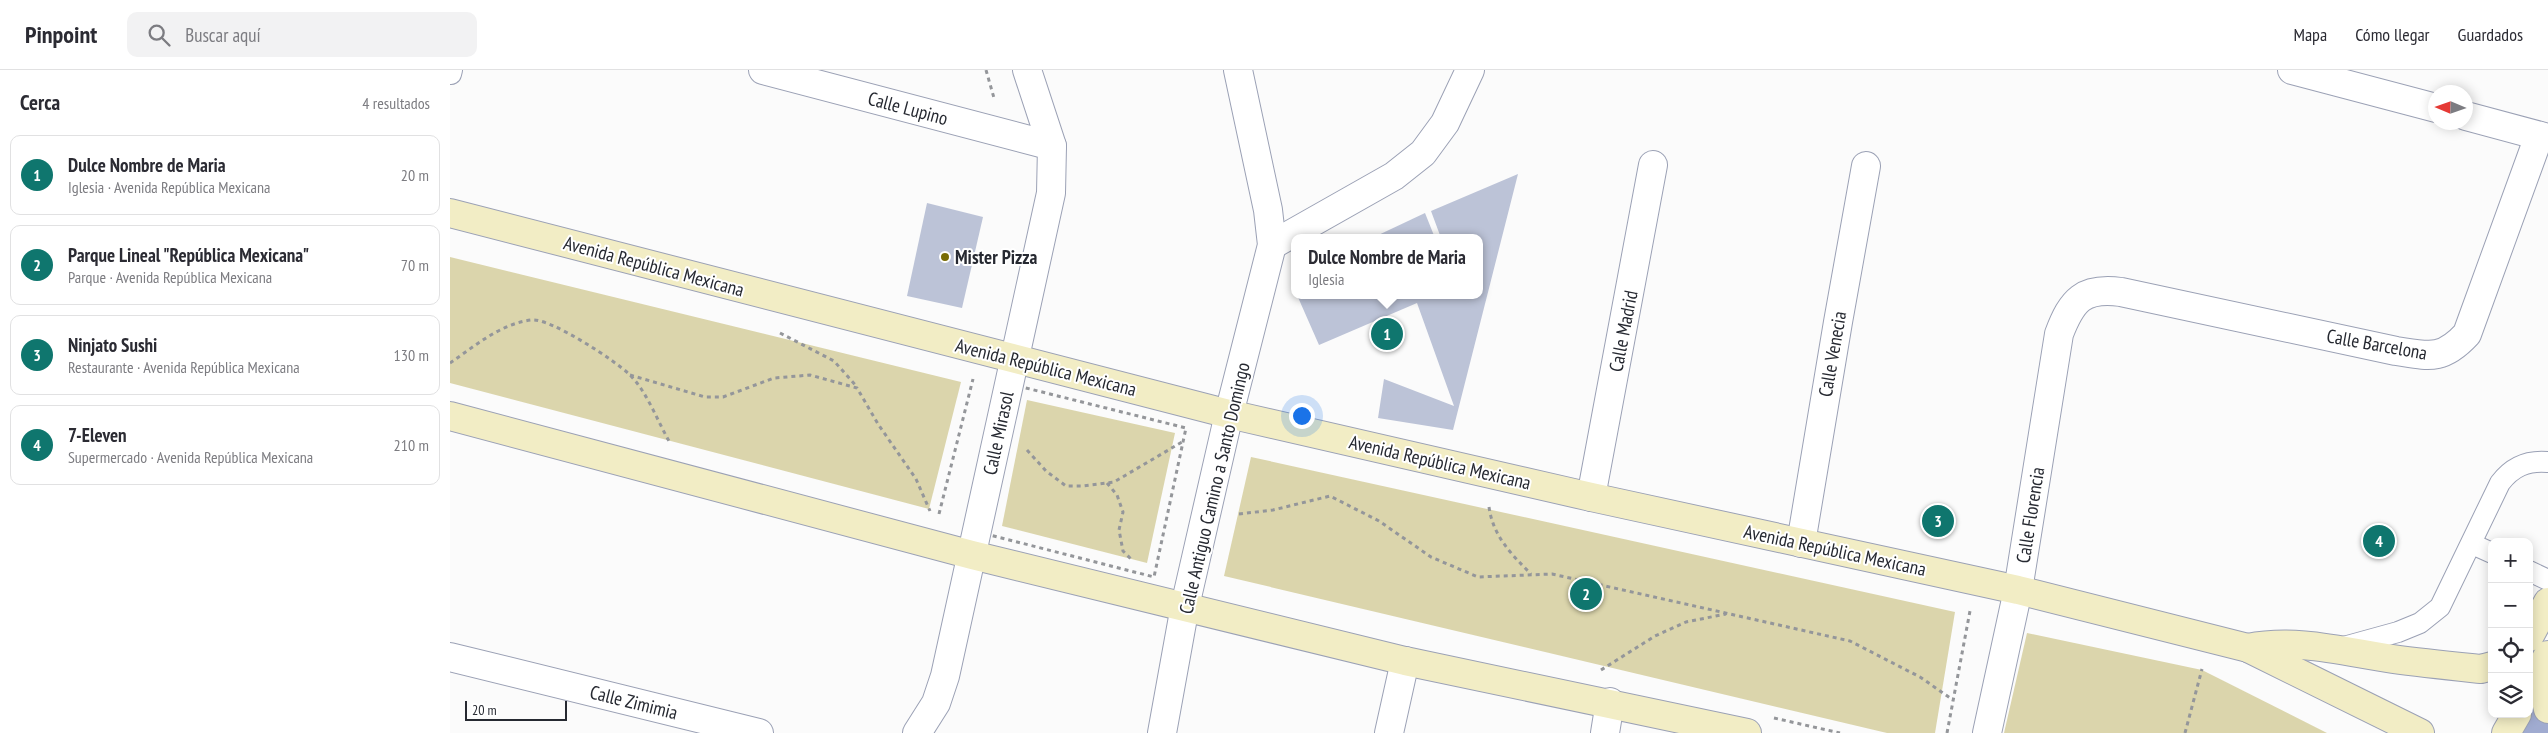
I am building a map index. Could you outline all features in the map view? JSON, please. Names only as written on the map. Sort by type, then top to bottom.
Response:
[{"type":"main road","name":"Avenida República Mexicana","points":[[450,213],[1229,414],[2018,590],[2248,648],[2420,733]]},
{"type":"main road","points":[[450,416],[972,555],[1405,660],[1610,702],[1747,733]]},
{"type":"main road","points":[[2533,630],[2548,602]]},
{"type":"main road","points":[[2248,648],[2270,643],[2289,643],[2472,668],[2481,669],[2488,667]]},
{"type":"main road","points":[[2506,733],[2515,718]]},
{"type":"street","name":"Calle Lupino","points":[[763,70],[1052,146]]},
{"type":"street","name":"Calle Mirasol","points":[[916,733],[936,702],[945,676],[1014,360],[1039,258],[1051,193],[1052,146],[1027,70]]},
{"type":"street","name":"Calle Antiguo Camino a Santo Domingo","points":[[1162,733],[1185,606],[1229,414],[1272,245],[1268,210],[1238,70]]},
{"type":"street","points":[[1291,234],[1394,176],[1423,153],[1445,123],[1470,70]]},
{"type":"street","points":[[2292,70],[2428,106]]},
{"type":"street","points":[[2473,118],[2544,137]]},
{"type":"street","name":"Calle Barcelona","points":[[2076,300],[2102,290],[2120,292],[2396,351],[2434,355],[2443,353],[2454,349],[2466,334],[2544,137]]},
{"type":"street","name":"Calle Madrid","points":[[1591,496],[1652,165]]},
{"type":"street","name":"Calle Venecia","points":[[1801,543],[1866,166]]},
{"type":"street","points":[[1272,245],[1291,234]]},
{"type":"street","name":"Calle Florencia","points":[[1987,733],[2018,590],[2059,334],[2067,313],[2076,300]]},
{"type":"street","name":"Calle Zimimia","points":[[450,658],[759,733]]},
{"type":"street","points":[[1389,733],[1405,660]]},
{"type":"street","points":[[1604,733],[1610,702]]},
{"type":"lane","points":[[2333,650],[2398,632],[2420,623],[2440,607],[2500,483],[2510,470],[2539,461],[2548,462]]},
{"type":"lane","points":[[2472,544],[2488,551]]},
{"type":"lane","points":[[2533,573],[2548,580]]},
{"type":"path","points":[[450,363],[503,327],[533,319],[568,332],[630,375],[705,397],[724,397],[774,378],[810,375],[857,388]]},
{"type":"path","points":[[772,328],[834,360],[857,388],[878,424],[916,479],[933,517]]},
{"type":"path","points":[[939,516],[974,374]]},
{"type":"path","points":[[630,375],[643,393],[672,448]]},
{"type":"path","points":[[1018,386],[1186,428],[1154,577],[986,534],[1007,439],[1018,386]]},
{"type":"path","points":[[1007,439],[1016,443]]},
{"type":"path","points":[[1025,447],[1046,471],[1066,486],[1114,482],[1183,442]]},
{"type":"path","points":[[1106,483],[1117,496],[1123,512],[1119,530],[1123,552],[1134,563]]},
{"type":"path","points":[[1232,515],[1273,510],[1330,496],[1379,521],[1431,556],[1478,577],[1552,574],[1850,642],[1920,678],[1953,700]]},
{"type":"path","points":[[1489,505],[1491,521],[1505,548],[1532,574]]},
{"type":"path","points":[[1140,569],[1145,574]]},
{"type":"path","points":[[1947,733],[1971,603]]},
{"type":"path","points":[[1594,675],[1656,636],[1686,622],[1729,613]]},
{"type":"path","points":[[2185,733],[2204,664]]},
{"type":"shaded area","points":[[450,257],[961,382],[929,509],[450,383]]},
{"type":"shaded area","points":[[1027,400],[1175,433],[1147,563],[1002,526]]},
{"type":"shaded area","points":[[1251,457],[1955,612],[1935,733],[1887,733],[1224,576]]},
{"type":"shaded area","points":[[2027,633],[2202,670],[2327,733],[2004,733]]},
{"type":"water","points":[[2548,655],[2548,733],[2512,733],[2525,718],[2533,718],[2533,687]]},
{"type":"building","points":[[1518,174],[1453,430],[1378,418],[1384,379],[1454,406],[1417,303],[1319,345],[1299,299],[1483,299],[1483,234],[1440,234],[1431,211]]},
{"type":"building","name":"Mister Pizza","points":[[927,203],[983,217],[962,308],[907,296]]},
{"type":"building","points":[[1425,213],[1433,234],[1380,234]]},
{"type":"place","name":"Mister Pizza","points":[[945,257]]},
{"type":"place","name":"Dulce Nombre de Maria","points":[[1387,334]]},
{"type":"place","name":"Ninjato Sushi","points":[[1938,521]]},
{"type":"place","name":"7-Eleven","points":[[2379,541]]},
{"type":"place","name":"Parque Lineal \"República Mexicana\"","points":[[1586,594]]}]
